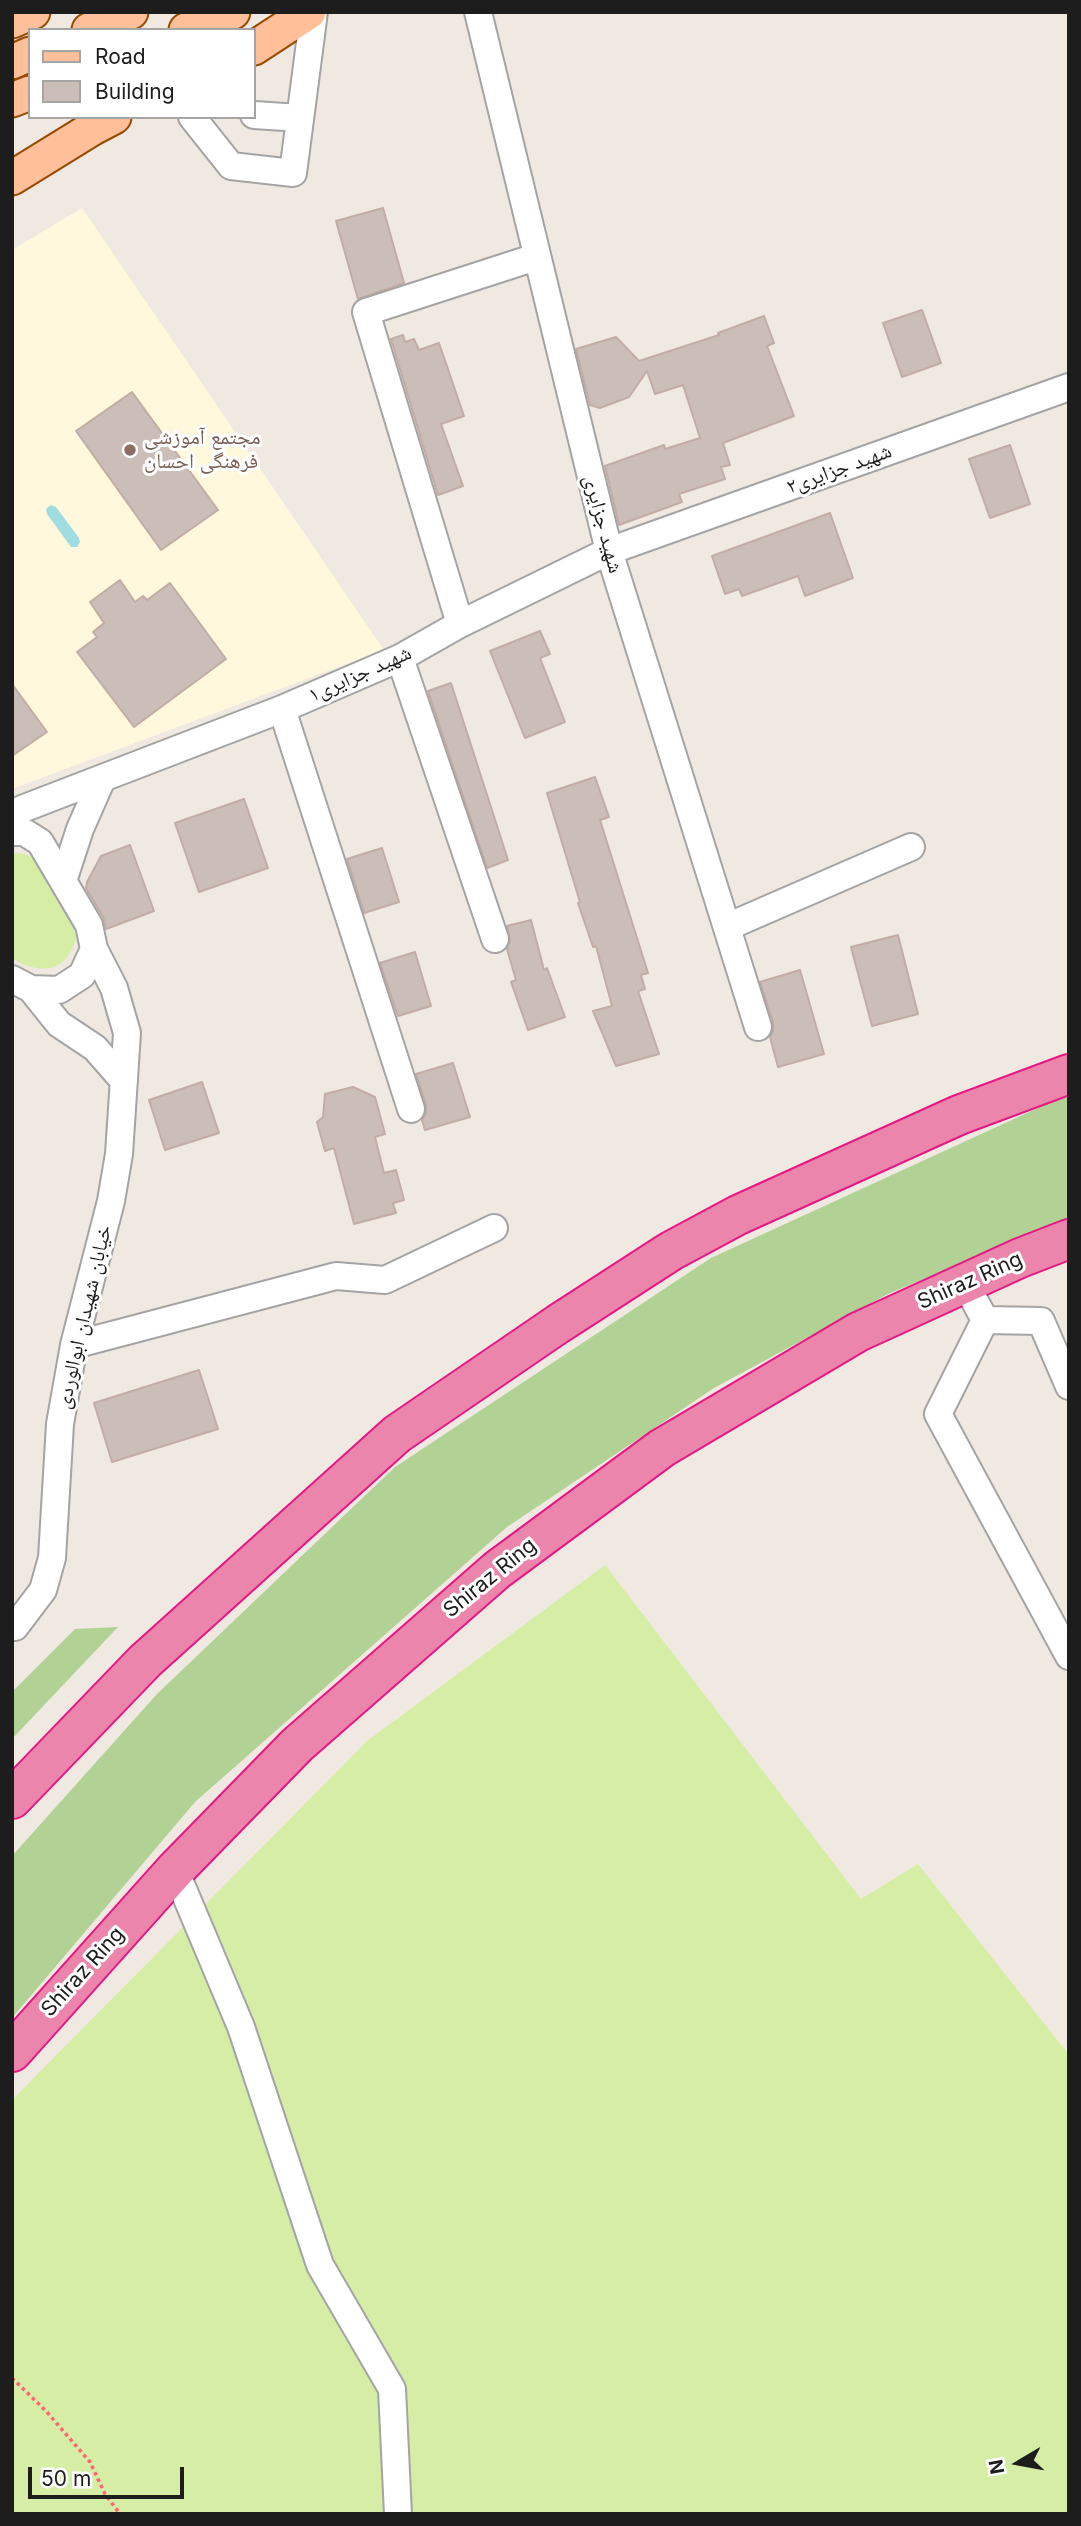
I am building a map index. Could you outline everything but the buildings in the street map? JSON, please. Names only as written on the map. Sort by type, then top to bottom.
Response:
[{"type":"highway","points":[[12,1799],[145,1661],[397,1434],[535,1339],[671,1251],[738,1215],[959,1115],[1069,1074]]},
{"type":"highway","name":"Shiraz Ring","points":[[12,2052],[175,1870],[297,1745],[497,1570],[662,1448],[858,1332],[1069,1239]]},
{"type":"main road","points":[[12,21],[33,12]]},
{"type":"main road","points":[[94,28],[131,12]]},
{"type":"main road","points":[[191,28],[233,12]]},
{"type":"main road","points":[[256,47],[312,12]]},
{"type":"main road","points":[[12,62],[28,55]]},
{"type":"main road","points":[[12,158],[104,122]]},
{"type":"main road","points":[[12,178],[104,122]]},
{"type":"street","points":[[193,119],[231,166],[293,173],[312,12]]},
{"type":"street","name":"شهید جزایری","points":[[478,12],[609,551],[758,1027]]},
{"type":"street","points":[[256,115],[300,118]]},
{"type":"street","points":[[460,625],[366,312],[536,257]]},
{"type":"street","name":"شهید جزایری۲","points":[[609,551],[1069,387]]},
{"type":"street","name":"شهید جزایری۱","points":[[12,818],[22,809],[282,709],[400,658],[609,551]]},
{"type":"street","points":[[400,658],[495,939]]},
{"type":"street","points":[[282,709],[411,1109]]},
{"type":"street","points":[[63,881],[80,829],[102,779]]},
{"type":"street","name":"خیابان شهیدان ابوالوردی","points":[[12,832],[24,832],[40,842],[89,925],[94,949],[114,988],[127,1033],[120,1154],[111,1201],[74,1345],[60,1424],[52,1558],[43,1590],[15,1628]]},
{"type":"street","points":[[727,927],[911,847]]},
{"type":"street","points":[[22,984],[59,990],[82,975],[94,949]]},
{"type":"street","points":[[22,984],[59,1024],[95,1048],[124,1082]]},
{"type":"street","points":[[74,1345],[337,1276],[385,1280],[494,1228]]},
{"type":"street","points":[[965,1283],[985,1320]]},
{"type":"street","points":[[985,1320],[1041,1321],[1069,1386]]},
{"type":"street","points":[[985,1320],[938,1414],[1069,1656]]},
{"type":"street","points":[[175,1870],[241,2027],[320,2265],[392,2389],[398,2514]]},
{"type":"path","points":[[12,2378],[46,2411],[90,2462],[105,2494],[120,2514]]},
{"type":"shaded area","name":"مجتمع آموزشی فرهنگی احسان","points":[[82,208],[384,650],[12,789],[12,250]]},
{"type":"green space","points":[[12,853],[26,854],[37,862],[72,923],[76,940],[67,957],[53,967],[37,968],[12,958]]},
{"type":"green space","points":[[1069,1097],[1069,1218],[888,1294],[714,1388],[507,1527],[195,1802],[12,2018],[12,1856],[157,1694],[395,1467],[711,1258],[1051,1102]]},
{"type":"green space","points":[[605,1565],[861,1899],[918,1864],[1069,2055],[1069,2514],[12,2514],[12,2100],[367,1741]]},
{"type":"green space","points":[[118,1627],[12,1739],[12,1692],[75,1629]]},
{"type":"water","points":[[51,505],[56,507],[79,538],[77,547],[71,547],[47,514],[46,509]]},
{"type":"place","name":"مجتمع آموزشی فرهنگی احسان","points":[[130,450]]}]
